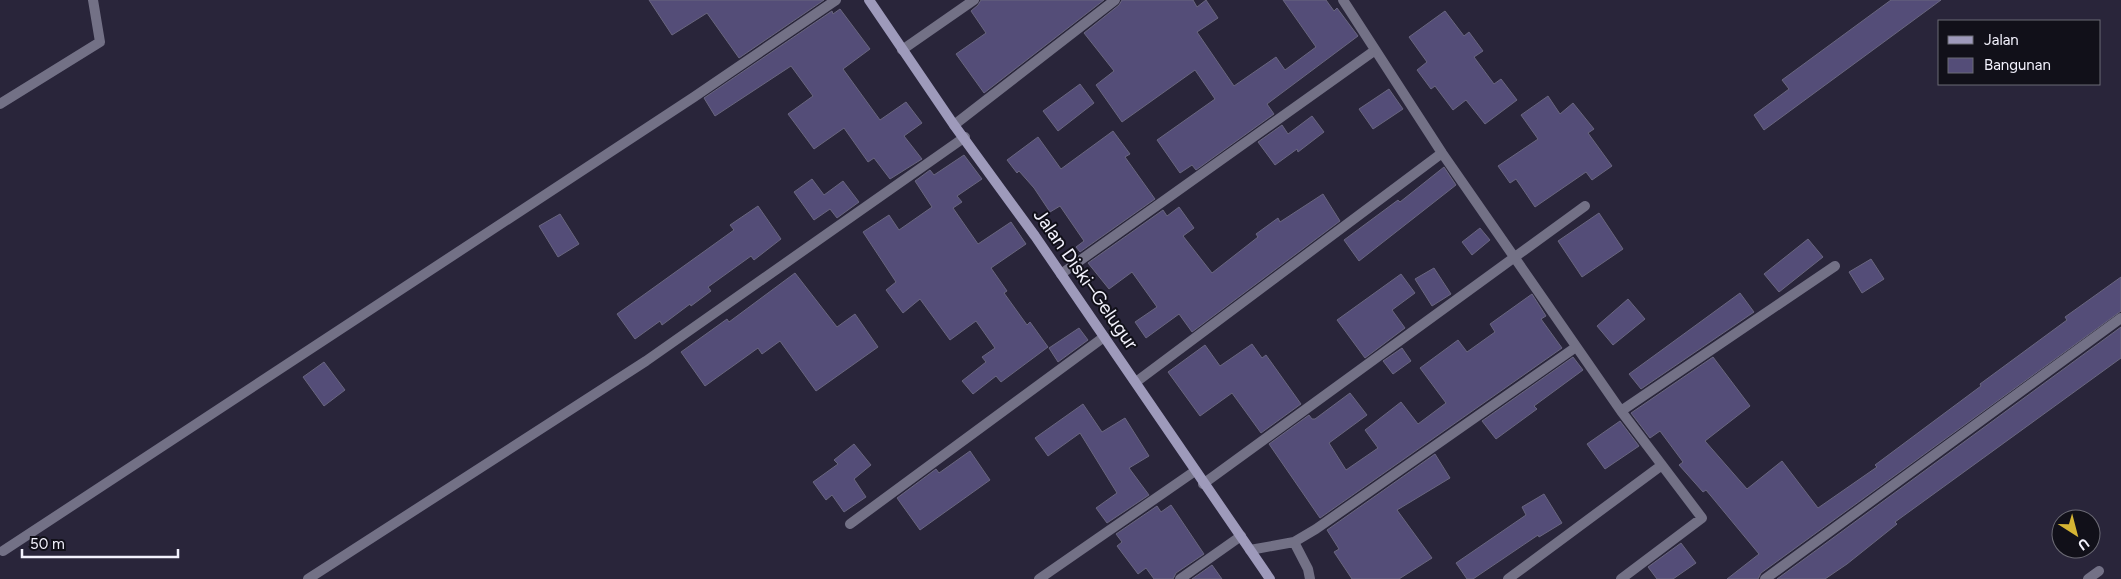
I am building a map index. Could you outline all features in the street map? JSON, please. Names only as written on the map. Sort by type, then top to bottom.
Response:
[{"type":"main road","name":"Jalan Diski–Gelugur","points":[[870,0],[902,50],[1136,382],[1203,484],[1241,536],[1266,577]]},
{"type":"street","points":[[0,104],[100,42],[93,0]]},
{"type":"street","points":[[4,551],[694,97],[836,0]]},
{"type":"street","points":[[902,50],[974,0]]},
{"type":"street","points":[[954,124],[1115,0]]},
{"type":"street","points":[[1343,0],[1374,51],[1442,153],[1576,347],[1702,518],[1621,579]]},
{"type":"street","points":[[1061,274],[1374,51]]},
{"type":"street","points":[[308,579],[646,361],[964,136]]},
{"type":"street","points":[[1136,382],[1442,153]]},
{"type":"street","points":[[1203,484],[1585,206]]},
{"type":"street","points":[[1621,410],[1835,266]]},
{"type":"street","points":[[1765,579],[2121,318]]},
{"type":"street","points":[[850,524],[1104,337]]},
{"type":"street","points":[[1250,550],[1294,542],[1576,347]]},
{"type":"street","points":[[1508,579],[1662,465]]},
{"type":"street","points":[[1039,579],[1195,471]]},
{"type":"street","points":[[1180,579],[1241,536]]},
{"type":"street","points":[[1294,542],[1308,569],[1310,579]]},
{"type":"street","points":[[2088,579],[2099,571]]},
{"type":"building","points":[[649,0],[824,0],[739,58],[707,13],[672,35]]},
{"type":"building","points":[[981,0],[1104,0],[984,93],[956,54],[986,33],[971,11]]},
{"type":"building","points":[[1122,0],[1193,0],[1197,7],[1206,0],[1218,18],[1197,32],[1234,86],[1276,57],[1285,70],[1316,47],[1283,0],[1326,0],[1334,11],[1337,8],[1358,36],[1267,104],[1274,114],[1196,170],[1192,165],[1180,173],[1157,140],[1215,99],[1195,70],[1122,122],[1096,85],[1114,71],[1084,33],[1119,5]]},
{"type":"building","points":[[1891,0],[1941,0],[1764,130],[1754,115],[1789,89],[1782,80]]},
{"type":"building","points":[[840,9],[870,49],[843,69],[880,120],[906,102],[922,123],[904,136],[922,159],[890,179],[874,158],[868,162],[844,128],[814,149],[788,114],[813,96],[791,66],[715,116],[704,98],[832,11],[833,14]]},
{"type":"building","points":[[1445,11],[1464,36],[1469,32],[1483,51],[1474,57],[1494,84],[1501,79],[1517,100],[1485,124],[1466,100],[1453,110],[1435,86],[1431,89],[1417,70],[1427,62],[1409,37]]},
{"type":"building","points":[[1080,84],[1094,103],[1058,131],[1043,111]]},
{"type":"building","points":[[1389,89],[1403,109],[1373,129],[1359,109]]},
{"type":"building","points":[[1548,96],[1560,114],[1573,103],[1594,129],[1588,133],[1612,166],[1592,180],[1586,172],[1535,207],[1516,179],[1510,183],[1498,166],[1538,139],[1521,115]]},
{"type":"building","points":[[1312,116],[1324,132],[1298,152],[1297,149],[1275,165],[1258,142],[1282,125],[1288,134]]},
{"type":"building","points":[[1113,131],[1130,154],[1125,157],[1155,199],[1080,252],[1076,247],[1084,241],[1060,206],[1050,212],[1034,188],[1019,171],[1017,173],[1007,160],[1038,137],[1061,169]]},
{"type":"building","points":[[964,155],[982,179],[957,196],[962,202],[953,208],[978,244],[1011,222],[1026,244],[991,268],[1007,291],[1004,293],[1027,325],[1030,322],[1048,347],[1001,382],[996,376],[973,394],[962,381],[986,362],[982,357],[995,348],[976,321],[950,340],[920,299],[903,313],[886,290],[896,282],[863,232],[889,215],[899,230],[932,207],[915,181],[930,170],[934,175]]},
{"type":"building","points":[[1444,167],[1456,185],[1359,261],[1344,240],[1398,200],[1400,202]]},
{"type":"building","points":[[812,179],[824,195],[843,181],[859,202],[837,218],[830,209],[814,220],[794,192]]},
{"type":"building","points":[[1323,194],[1340,221],[1192,332],[1179,314],[1146,338],[1135,322],[1157,307],[1132,272],[1109,289],[1088,263],[1163,210],[1167,216],[1179,207],[1194,228],[1183,236],[1212,273],[1258,237],[1256,234],[1278,218],[1280,222]]},
{"type":"building","points":[[758,206],[781,239],[754,260],[751,256],[708,287],[711,291],[691,306],[690,304],[662,325],[660,321],[635,339],[617,314],[734,230],[730,225]]},
{"type":"building","points":[[1599,213],[1623,249],[1582,277],[1558,241]]},
{"type":"building","points":[[560,214],[579,244],[558,257],[539,226]]},
{"type":"building","points":[[1480,228],[1490,240],[1472,255],[1462,242]]},
{"type":"building","points":[[1808,239],[1823,257],[1779,292],[1764,274]]},
{"type":"building","points":[[1871,259],[1884,279],[1862,293],[1849,272]]},
{"type":"building","points":[[1434,268],[1451,294],[1432,306],[1415,279]]},
{"type":"building","points":[[795,273],[837,327],[855,314],[878,347],[816,391],[780,341],[762,354],[758,348],[705,386],[681,352],[727,319],[729,322]]},
{"type":"building","points":[[1401,274],[1415,293],[1392,310],[1405,328],[1365,358],[1337,320]]},
{"type":"building","points":[[2121,277],[2121,311],[1761,573],[1758,579],[1727,579],[1759,554],[1706,490],[1703,492],[1679,465],[1683,462],[1660,431],[1650,438],[1631,413],[1713,357],[1750,406],[1705,441],[1747,489],[1782,461],[1818,508],[1877,467],[1875,465],[2067,320],[2065,317]]},
{"type":"building","points":[[1740,293],[1754,312],[1641,389],[1629,374]]},
{"type":"building","points":[[1532,294],[1546,316],[1541,319],[1562,348],[1320,518],[1269,444],[1309,415],[1312,419],[1315,419],[1350,393],[1367,415],[1329,443],[1346,470],[1378,448],[1365,430],[1401,402],[1418,424],[1446,403],[1420,368],[1458,340],[1467,352],[1495,332],[1490,324]]},
{"type":"building","points":[[1628,299],[1645,319],[1613,345],[1597,326]]},
{"type":"building","points":[[2121,327],[2121,358],[1895,522],[1897,524],[1847,564],[1825,579],[1777,579]]},
{"type":"building","points":[[1079,328],[1088,340],[1058,362],[1049,348]]},
{"type":"building","points":[[1252,344],[1262,358],[1266,355],[1301,404],[1261,433],[1232,393],[1200,416],[1168,372],[1205,345],[1220,366]]},
{"type":"building","points":[[1402,348],[1411,361],[1393,374],[1383,361]]},
{"type":"building","points":[[1573,357],[1583,370],[1534,406],[1537,409],[1496,439],[1482,421]]},
{"type":"building","points":[[324,362],[345,390],[324,406],[303,377]]},
{"type":"building","points":[[1083,404],[1102,432],[1125,418],[1149,456],[1129,468],[1149,495],[1107,523],[1096,508],[1117,493],[1080,433],[1048,456],[1035,438]]},
{"type":"building","points":[[1620,421],[1639,446],[1605,469],[1587,444]]},
{"type":"building","points":[[854,444],[871,465],[854,479],[866,497],[844,512],[832,495],[826,500],[813,482],[838,464],[834,460]]},
{"type":"building","points":[[970,451],[990,480],[920,530],[897,498],[936,469],[939,473]]},
{"type":"building","points":[[1435,454],[1450,478],[1397,510],[1432,558],[1399,579],[1352,579],[1334,552],[1339,549],[1327,530]]},
{"type":"building","points":[[1544,494],[1562,523],[1539,537],[1538,535],[1473,579],[1467,579],[1456,563],[1526,515],[1522,507]]},
{"type":"building","points":[[1171,505],[1204,554],[1176,573],[1173,579],[1154,579],[1146,568],[1138,574],[1117,546],[1122,542],[1116,534],[1157,506],[1161,512]]},
{"type":"building","points":[[1681,543],[1696,563],[1673,579],[1657,579],[1648,567]]},
{"type":"building","points":[[1212,565],[1222,579],[1192,579]]}]
